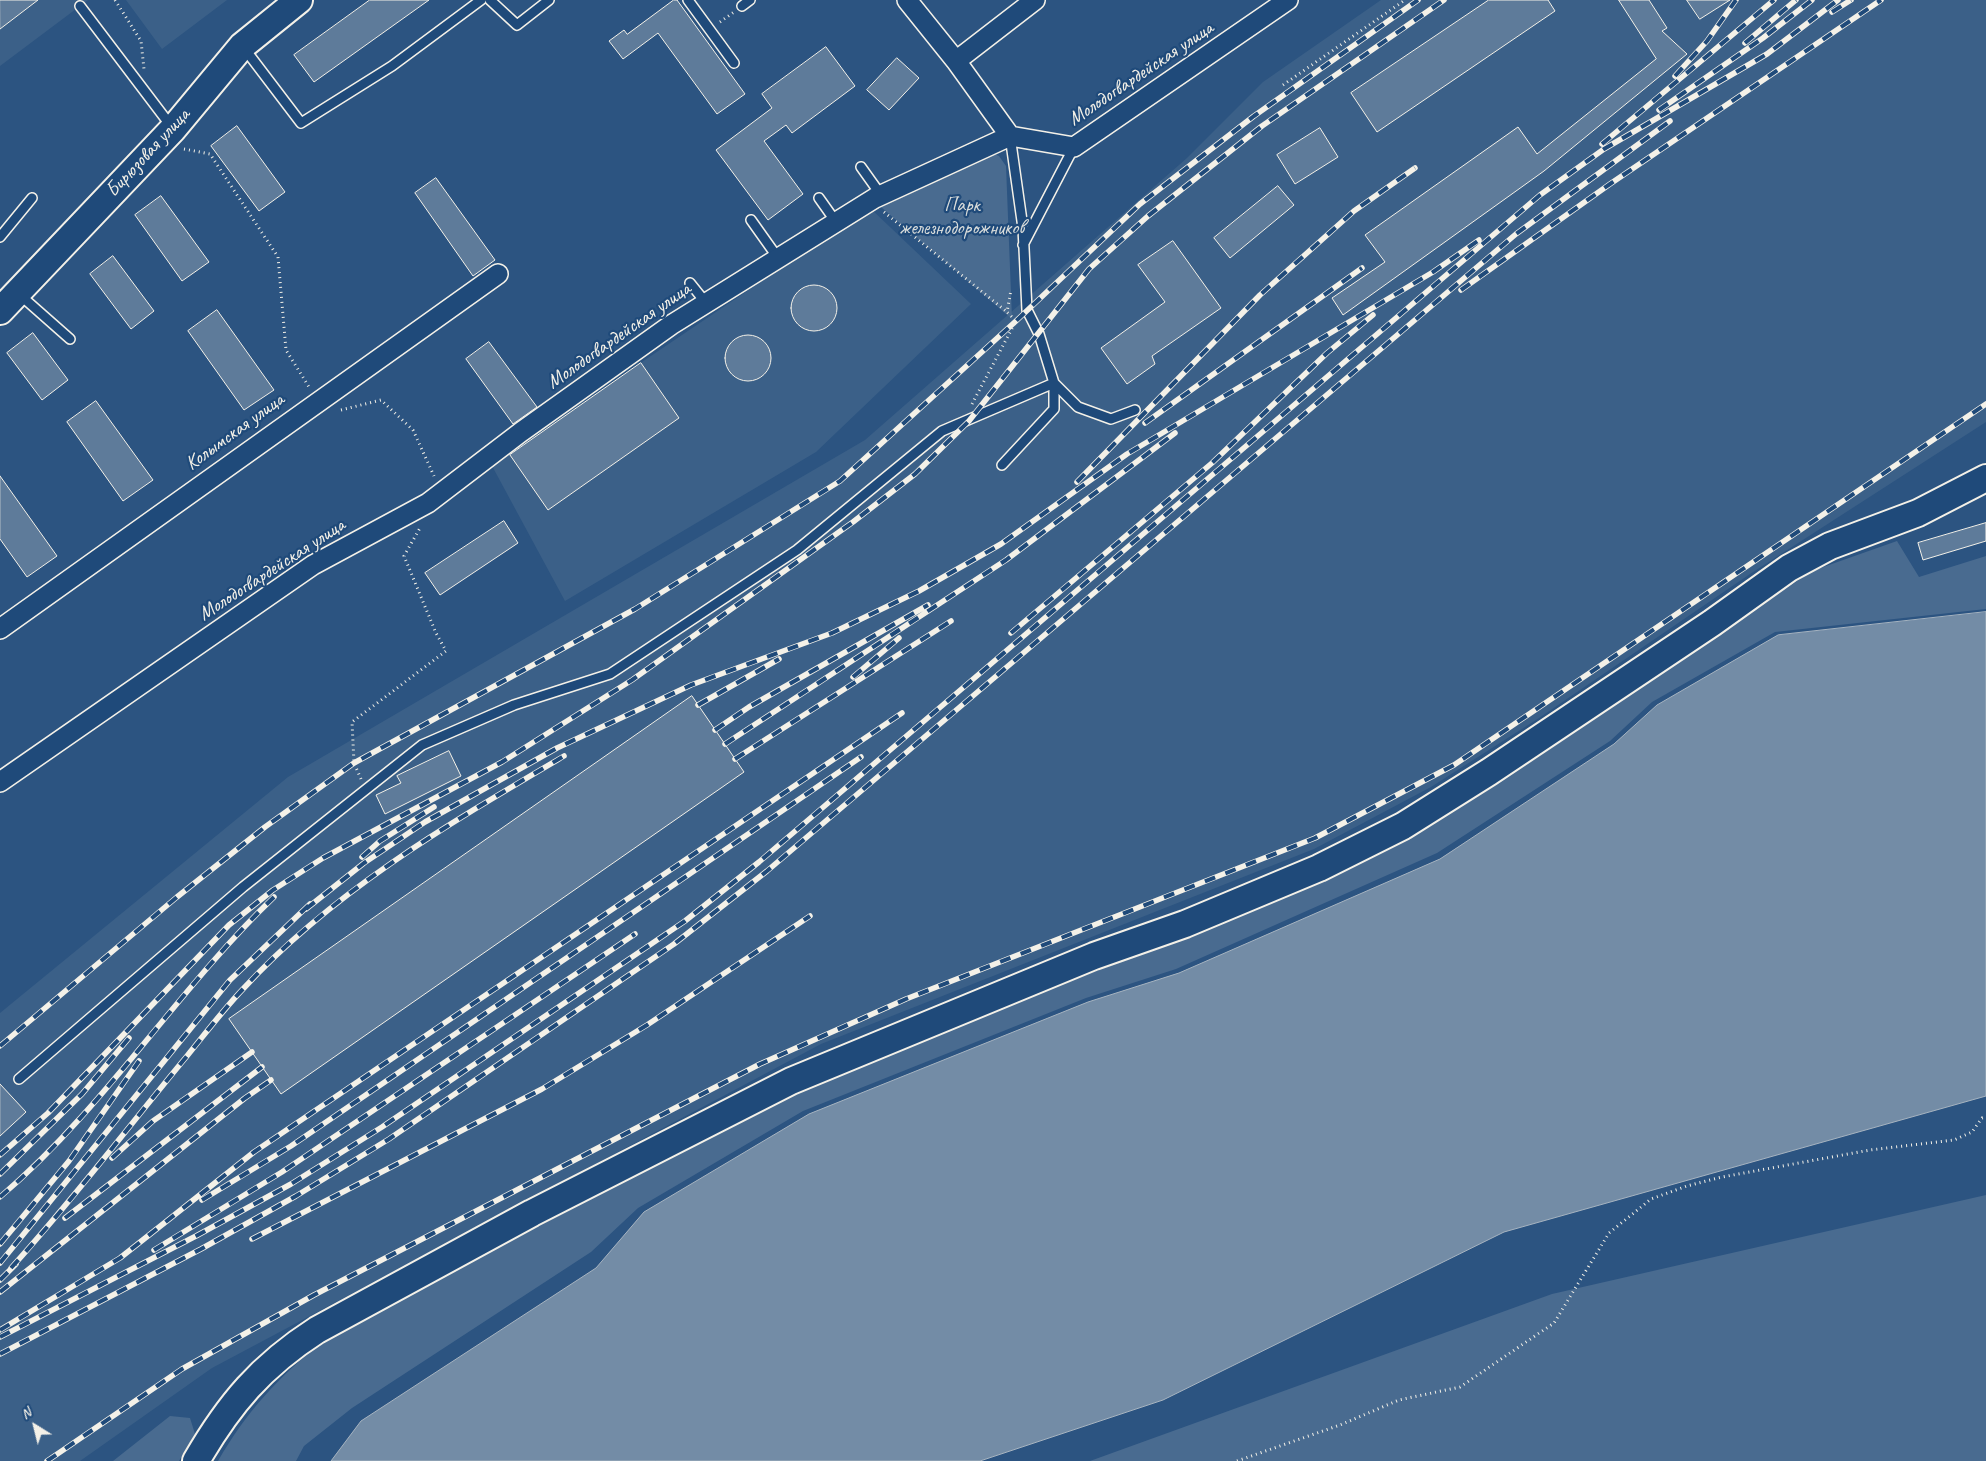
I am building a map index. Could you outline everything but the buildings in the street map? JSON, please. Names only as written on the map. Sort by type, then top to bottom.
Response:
[{"type":"main road","name":"Бирюзовая улица","points":[[9,302],[175,138],[242,46],[299,0]]},
{"type":"main road","points":[[196,1461],[232,1404],[259,1374],[285,1351],[317,1330],[532,1213],[791,1081],[1094,956],[1185,924],[1320,868],[1404,826],[1506,761],[1712,623],[1790,568],[1830,546],[1918,513],[1986,478]]},
{"type":"street","points":[[907,0],[956,61],[1010,136]]},
{"type":"street","points":[[956,61],[1035,0]]},
{"type":"street","name":"Молодогвардейская улица","points":[[0,782],[313,565],[428,502],[521,432],[671,325],[836,222],[876,198],[1010,136],[1074,147],[1288,0]]},
{"type":"street","name":"Колымская улица","points":[[0,629],[498,274]]},
{"type":"lane","points":[[242,46],[301,123],[392,66],[481,0]]},
{"type":"lane","points":[[490,0],[518,25],[549,0]]},
{"type":"lane","points":[[688,0],[734,63]]},
{"type":"lane","points":[[742,6],[750,0]]},
{"type":"lane","points":[[80,6],[175,138]]},
{"type":"lane","points":[[1002,465],[1054,409],[1054,383],[1039,334],[1027,310],[1023,246],[1010,136]]},
{"type":"lane","points":[[1023,246],[1074,147]]},
{"type":"lane","points":[[861,167],[876,198]]},
{"type":"lane","points":[[0,237],[32,198]]},
{"type":"lane","points":[[819,198],[836,222]]},
{"type":"lane","points":[[751,220],[778,258]]},
{"type":"lane","points":[[690,282],[706,303]]},
{"type":"lane","points":[[9,302],[70,339]]},
{"type":"lane","points":[[1054,383],[1078,406],[1111,419],[1135,410]]},
{"type":"lane","points":[[19,1079],[243,887],[422,745],[514,706],[610,674],[797,550],[942,431],[1054,383]]},
{"type":"path","points":[[1283,86],[1405,0]]},
{"type":"path","points":[[710,30],[742,6]]},
{"type":"path","points":[[175,138],[210,154],[278,257],[286,350],[327,413],[381,400],[413,430],[441,492]]},
{"type":"path","points":[[876,198],[1016,321],[962,423]]},
{"type":"path","points":[[1008,312],[1012,284]]},
{"type":"path","points":[[365,790],[354,763],[352,722],[446,651],[404,556],[422,524]]},
{"type":"path","points":[[1237,1461],[1340,1425],[1399,1400],[1460,1388],[1554,1323],[1609,1233],[1651,1199],[1686,1186],[1722,1177],[1870,1150],[1954,1140],[1972,1132],[1982,1118],[1986,1117]]},
{"type":"shaded area","points":[[0,0],[88,0],[0,66]]},
{"type":"shaded area","points":[[126,0],[227,0],[162,49]]},
{"type":"shaded area","points":[[1381,0],[1986,0],[1986,422],[1750,574],[1539,718],[1431,787],[1314,849],[821,1044],[212,1368],[80,1461],[0,1461],[0,1013],[288,777],[865,440],[1187,158],[1263,82]]},
{"type":"shaded area","points":[[870,208],[971,304],[816,452],[565,601],[491,464]]},
{"type":"shaded area","points":[[1986,612],[1986,1096],[1504,1232],[1163,1400],[980,1461],[331,1461],[361,1421],[596,1268],[644,1212],[809,1114],[1088,1002],[1179,973],[1440,859],[1614,744],[1657,705],[1778,635]]},
{"type":"green space","name":"Парк железнодорожников","points":[[992,153],[999,156],[1006,166],[1012,319],[881,207]]},
{"type":"green space","points":[[1897,541],[1919,577],[1986,556],[1986,609],[1775,632],[1652,702],[1610,741],[1437,853],[1176,969],[1086,998],[803,1111],[638,1208],[591,1252],[352,1408],[304,1446],[296,1461],[218,1461],[240,1426],[265,1395],[293,1367],[324,1341],[795,1092],[983,1014],[1178,940],[1322,881],[1409,837],[1500,783],[1812,571]]},
{"type":"green space","points":[[1986,1195],[1986,1461],[1090,1461],[1552,1294]]},
{"type":"green space","points":[[170,1416],[190,1418],[195,1434],[179,1461],[113,1461]]},
{"type":"railway","points":[[0,1046],[177,897],[265,827],[354,763],[635,609],[840,481],[1016,321],[1140,204],[1254,116],[1418,0]]},
{"type":"railway","points":[[0,1155],[48,1113],[229,925],[273,890],[323,858],[502,762],[632,680],[853,522],[915,474],[969,421],[1089,269],[1148,216],[1262,126],[1444,0]]},
{"type":"railway","points":[[1675,76],[1707,41],[1736,0]]},
{"type":"railway","points":[[1602,144],[1774,0]]},
{"type":"railway","points":[[1745,43],[1796,0]]},
{"type":"railway","points":[[1659,110],[1763,38],[1812,0]]},
{"type":"railway","points":[[0,1337],[196,1236],[291,1184],[382,1127],[685,921],[759,862],[1540,195],[1604,149],[1767,54],[1838,0]]},
{"type":"railway","points":[[1832,12],[1851,0]]},
{"type":"railway","points":[[1461,290],[1610,184],[1881,0]]},
{"type":"railway","points":[[0,1354],[201,1249],[296,1196],[389,1139],[674,944],[767,871],[1516,234],[1670,121]]},
{"type":"railway","points":[[1077,482],[1260,295],[1354,211],[1415,168]]},
{"type":"railway","points":[[306,909],[364,863],[425,822],[557,748],[691,685],[832,633],[919,591],[1001,544],[1127,454],[1433,272],[1479,240]]},
{"type":"railway","points":[[1145,423],[1362,268]]},
{"type":"railway","points":[[1011,633],[1212,463],[1327,353],[1373,315]]},
{"type":"railway","points":[[47,1461],[182,1369],[314,1295],[760,1064],[906,999],[1315,838],[1454,765],[1986,404]]},
{"type":"railway","points":[[725,744],[1006,560],[1175,433]]},
{"type":"railway","points":[[715,730],[749,707],[928,605]]},
{"type":"railway","points":[[735,759],[951,621]]},
{"type":"railway","points":[[853,677],[899,638]]},
{"type":"railway","points":[[698,705],[779,659]]},
{"type":"railway","points":[[0,1330],[120,1258],[254,1152],[902,713]]},
{"type":"railway","points":[[11,1268],[78,1190],[228,1005],[278,954],[315,921],[394,861],[478,807],[564,756]]},
{"type":"railway","points":[[202,1200],[291,1146],[861,757]]},
{"type":"railway","points":[[362,857],[380,841],[434,807]]},
{"type":"railway","points":[[0,1197],[38,1163],[73,1126],[204,971],[274,897]]},
{"type":"railway","points":[[0,1263],[230,980],[310,904]]},
{"type":"railway","points":[[252,1239],[542,1089],[647,1025],[810,916]]},
{"type":"railway","points":[[154,1250],[282,1172],[635,934]]},
{"type":"railway","points":[[0,1174],[82,1094],[129,1038]]},
{"type":"railway","points":[[112,1158],[153,1121],[252,1052]]},
{"type":"railway","points":[[0,1244],[69,1161],[139,1061]]},
{"type":"railway","points":[[65,1218],[262,1067]]},
{"type":"railway","points":[[0,1292],[245,1098],[271,1080]]},
{"type":"railway","points":[[0,1280],[16,1264]]}]
